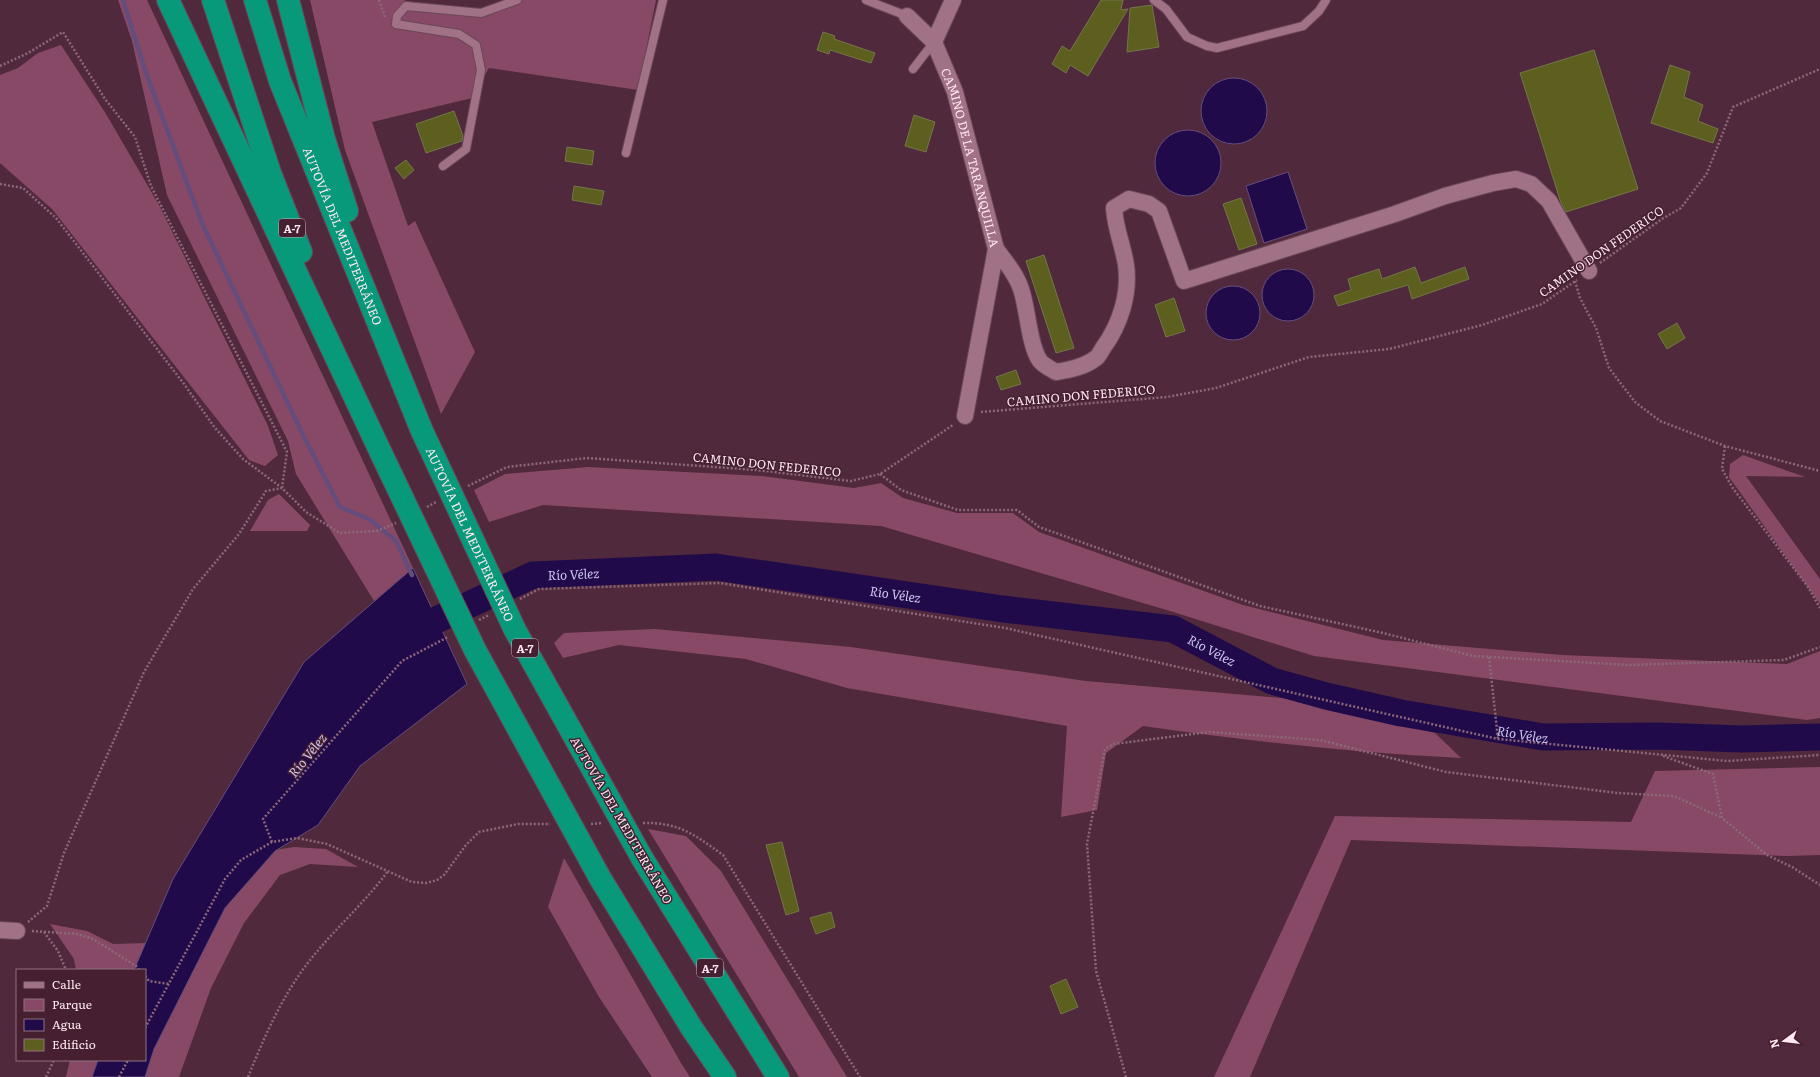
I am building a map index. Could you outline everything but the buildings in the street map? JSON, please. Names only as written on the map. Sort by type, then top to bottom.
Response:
[{"type":"highway","points":[[168,0],[381,453]]},
{"type":"highway","name":"A-7","points":[[213,0],[270,172],[381,453],[475,650],[600,878],[691,1027],[725,1077]]},
{"type":"highway","name":"AUTOVÍA DEL MEDITERRÁNEO","points":[[254,0],[280,81],[401,382],[422,431],[515,630],[642,858],[778,1077]]},
{"type":"highway","points":[[288,0],[324,139],[401,382]]},
{"type":"street","points":[[934,42],[952,0]]},
{"type":"street","name":"CAMINO DE LA TARANQUILLA","points":[[907,16],[934,42],[955,92],[996,249],[965,416]]},
{"type":"street","points":[[996,249],[1009,266],[1020,287],[1027,310],[1033,343],[1040,362],[1056,372],[1073,369],[1096,358],[1112,336],[1121,314],[1126,288],[1126,266],[1114,222],[1114,208],[1129,199],[1149,204],[1159,211],[1184,281],[1395,214],[1445,196],[1493,183],[1516,179],[1531,184],[1549,201],[1589,271]]},
{"type":"street","points":[[0,930],[18,931]]},
{"type":"lane","points":[[443,166],[466,149],[481,70],[476,45],[459,34],[396,24],[397,16],[406,6],[481,13],[516,0]]},
{"type":"lane","points":[[626,154],[663,0]]},
{"type":"lane","points":[[866,0],[907,16]]},
{"type":"lane","points":[[1154,0],[1166,9],[1187,37],[1207,46],[1217,48],[1303,26],[1319,11],[1326,0]]},
{"type":"lane","points":[[913,69],[934,42]]},
{"type":"path","points":[[0,66],[28,53],[63,32],[105,100],[135,137],[152,186],[287,452],[282,488]]},
{"type":"path","name":"CAMINO DON FEDERICO","points":[[462,489],[507,467],[587,458],[757,470],[851,481],[880,474],[965,416],[978,413],[1167,397],[1216,388],[1309,357],[1389,348],[1482,326],[1542,304],[1662,219],[1681,208],[1707,173],[1733,107],[1820,69]]},
{"type":"path","points":[[0,184],[23,188],[56,218],[184,384],[215,428],[243,459],[282,488],[306,512],[340,533],[378,531],[398,522]]},
{"type":"path","points":[[1575,281],[1580,298],[1596,328],[1609,368],[1635,402],[1660,421],[1725,446],[1820,471]]},
{"type":"path","points":[[1725,446],[1722,469],[1732,488],[1808,587],[1820,608]]},
{"type":"path","points":[[880,474],[901,490],[958,510],[1017,510],[1039,527],[1260,606],[1473,656],[1630,665],[1777,661],[1784,660],[1820,647]]},
{"type":"path","points":[[18,931],[47,906],[64,853],[144,672],[193,589],[239,534],[266,491],[282,488]]},
{"type":"path","points":[[426,507],[440,500]]},
{"type":"path","points":[[518,600],[539,589],[720,583],[1005,628],[1498,739],[1727,761],[1820,756]]},
{"type":"path","points":[[477,622],[491,614]]},
{"type":"path","points":[[272,842],[263,819],[402,661],[450,636]]},
{"type":"path","points":[[1489,657],[1498,739]]},
{"type":"path","points":[[1126,1077],[1096,971],[1087,844],[1105,749],[1114,744],[1209,732],[1320,740],[1446,772],[1618,793],[1674,796],[1722,818],[1767,855],[1792,867],[1820,885]]},
{"type":"path","points":[[1659,754],[1713,774],[1722,818]]},
{"type":"path","points":[[587,824],[610,823]]},
{"type":"path","points":[[640,823],[656,823],[692,833],[723,855],[860,1077]]},
{"type":"path","points":[[146,1026],[225,879],[241,860],[272,842],[297,838],[327,844],[412,882],[426,883],[437,880],[444,875],[466,845],[479,832],[518,824],[556,824]]},
{"type":"path","points":[[248,1077],[286,994],[314,955],[361,901],[376,888],[388,871]]},
{"type":"path","points":[[18,931],[77,934],[93,939],[139,969]]},
{"type":"path","points":[[43,932],[58,951],[66,969]]},
{"type":"path","points":[[146,977],[149,981],[169,984]]},
{"type":"path","points":[[46,1077],[54,1061]]},
{"type":"path","points":[[119,1077],[127,1061]]},
{"type":"green space","points":[[118,0],[147,0],[413,568],[374,601],[296,474],[288,441],[167,195],[132,41]]},
{"type":"green space","points":[[310,0],[403,0],[466,15],[510,0],[656,0],[638,90],[489,68],[472,98],[372,122],[408,226],[415,221],[475,352],[441,414],[345,150]]},
{"type":"green space","points":[[61,45],[106,114],[159,205],[268,426],[278,455],[265,466],[249,460],[52,209],[0,163],[0,75],[18,68],[38,53]]},
{"type":"green space","points":[[1743,455],[1805,477],[1746,476],[1820,579],[1820,604],[1729,477],[1730,464]]},
{"type":"green space","points":[[588,467],[762,476],[854,488],[881,483],[903,498],[957,513],[1013,513],[1039,532],[1243,605],[1383,640],[1562,655],[1787,664],[1820,651],[1820,718],[1807,720],[1314,656],[1170,611],[881,526],[543,505],[489,522],[474,490],[505,474]]},
{"type":"green space","points":[[279,494],[310,525],[307,531],[250,531],[268,500]]},
{"type":"green space","points":[[655,629],[851,647],[1086,681],[1303,700],[1435,733],[1461,758],[1301,746],[1143,726],[1106,753],[1097,810],[1061,817],[1067,726],[847,688],[746,659],[619,645],[563,658],[554,643],[564,633]]},
{"type":"green space","points":[[1820,767],[1820,855],[1787,856],[1351,840],[1250,1077],[1214,1077],[1335,816],[1631,822],[1655,771]]},
{"type":"green space","points":[[648,829],[686,836],[721,871],[847,1077],[799,1077]]},
{"type":"green space","points":[[294,847],[326,849],[358,867],[310,864],[280,875],[244,923],[211,988],[179,1077],[145,1077],[154,1049],[225,908],[275,850]]},
{"type":"green space","points":[[564,858],[690,1077],[652,1077],[599,997],[548,907]]},
{"type":"green space","points":[[50,924],[87,931],[113,944],[146,943],[134,969],[76,969],[74,959]]},
{"type":"green space","points":[[70,1061],[98,1061],[92,1077],[66,1077]]},
{"type":"water","points":[[1234,78],[1246,81],[1257,88],[1264,99],[1267,111],[1264,123],[1257,134],[1246,141],[1234,144],[1222,141],[1211,134],[1204,123],[1201,111],[1204,99],[1211,88],[1222,81]]},
{"type":"water","points":[[1188,130],[1200,133],[1211,140],[1218,151],[1221,163],[1218,175],[1211,186],[1200,193],[1188,196],[1176,193],[1165,186],[1158,175],[1155,163],[1158,151],[1165,140],[1176,133]]},
{"type":"water","points":[[1288,172],[1307,229],[1264,243],[1246,186]]},
{"type":"water","points":[[1283,269],[1293,269],[1307,276],[1314,290],[1314,300],[1307,314],[1293,321],[1283,321],[1273,317],[1266,310],[1262,300],[1262,290],[1266,280],[1273,273]]},
{"type":"water","points":[[1233,286],[1243,288],[1252,294],[1258,303],[1260,313],[1258,323],[1252,332],[1243,338],[1233,340],[1223,338],[1214,332],[1208,323],[1206,313],[1208,303],[1214,294],[1223,288]]},
{"type":"water","points":[[413,568],[467,684],[360,766],[318,825],[275,851],[225,908],[154,1049],[145,1077],[92,1077],[98,1061],[146,1061],[146,969],[134,969],[173,879],[304,662]]},
{"type":"waterway","points":[[123,0],[145,70],[201,221],[302,433],[340,507],[369,519],[396,541],[412,575]]},
{"type":"waterway","name":"Río Vélez","points":[[407,639],[432,622],[533,575],[716,567],[1003,609],[1173,629],[1272,681],[1326,696],[1401,713],[1543,737],[1658,736],[1741,739],[1820,737]]}]
